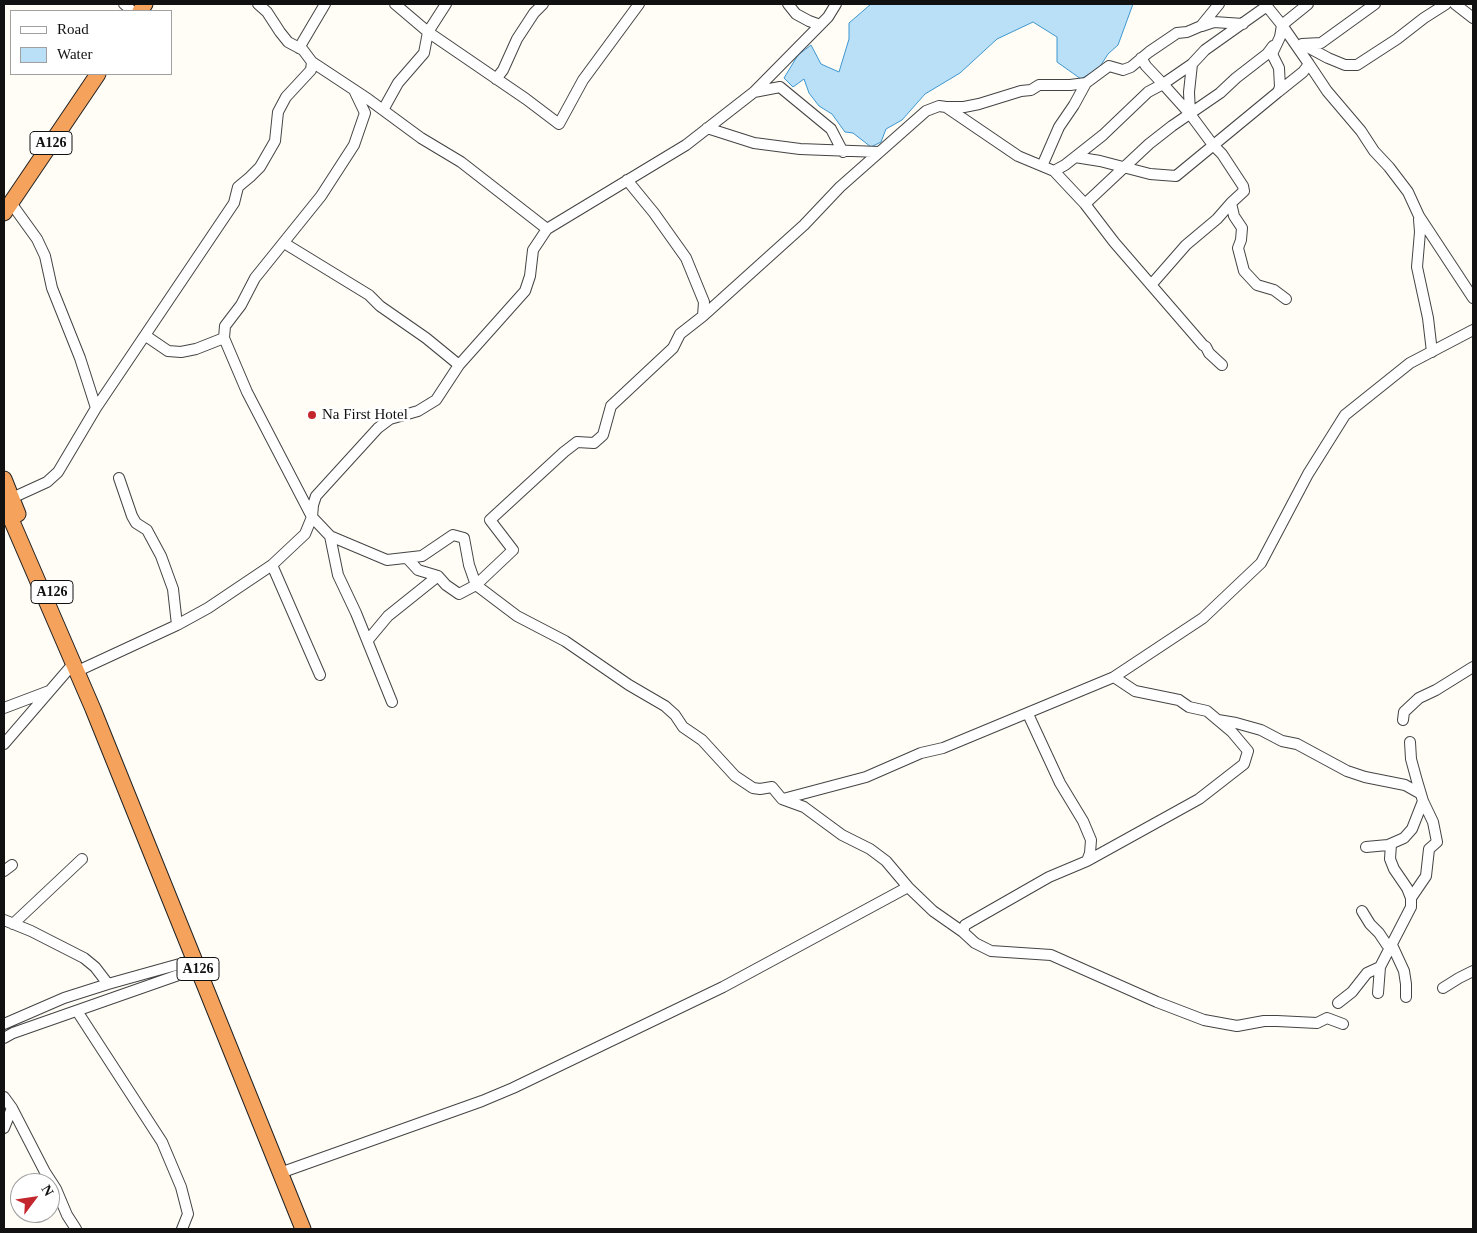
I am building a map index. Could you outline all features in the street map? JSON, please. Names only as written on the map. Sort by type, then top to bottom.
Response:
[{"type":"highway","points":[[131,8],[146,4]]},
{"type":"highway","name":"A126","points":[[6,205],[86,75]]},
{"type":"highway","name":"A126","points":[[6,205],[97,75]]},
{"type":"highway","name":"A126","points":[[4,479],[8,501],[64,620],[78,667],[90,692],[93,709],[303,1229]]},
{"type":"street","points":[[258,4],[267,12],[288,42],[303,50],[312,62],[422,138],[461,162],[547,229]]},
{"type":"street","points":[[299,48],[325,4]]},
{"type":"street","points":[[395,4],[428,32],[526,98],[559,124],[583,80],[639,4]]},
{"type":"street","points":[[383,110],[398,83],[424,53],[428,32],[446,4]]},
{"type":"street","points":[[496,79],[503,70],[517,39],[534,13],[543,4]]},
{"type":"street","points":[[788,4],[796,14],[820,25]]},
{"type":"street","points":[[4,744],[50,691],[78,667],[177,624],[208,608],[272,565],[305,534],[312,517],[316,496],[378,428],[390,419],[418,411],[436,400],[459,365],[525,291],[530,276],[533,250],[547,229],[686,145],[754,92],[820,25],[836,4]]},
{"type":"street","points":[[1201,26],[1219,4]]},
{"type":"street","points":[[1278,92],[1280,86],[1279,68],[1272,54],[1282,25],[1308,4]]},
{"type":"street","points":[[1302,44],[1321,43],[1376,4]]},
{"type":"street","points":[[1291,37],[1328,58],[1345,65],[1358,65],[1446,4]]},
{"type":"street","points":[[1455,4],[1473,18]]},
{"type":"street","points":[[1054,171],[1066,165],[1103,135],[1148,92],[1192,64],[1206,50],[1266,5],[1291,37],[1327,91],[1361,131],[1374,151],[1403,186],[1419,216],[1473,298]]},
{"type":"street","points":[[1042,166],[1059,127],[1086,83],[1109,66],[1123,70],[1131,67],[1177,33],[1187,32],[1214,22],[1243,24]]},
{"type":"street","points":[[1085,204],[1154,140],[1220,93],[1267,54],[1277,41]]},
{"type":"street","points":[[1142,58],[1146,66],[1190,114],[1222,154],[1243,186],[1244,191],[1217,219],[1186,245],[1151,285]]},
{"type":"street","points":[[8,501],[46,482],[58,472],[96,408],[234,203],[238,187],[260,167],[275,142],[278,112],[286,97],[311,70],[312,62]]},
{"type":"street","points":[[1190,114],[1189,92],[1192,64]]},
{"type":"street","points":[[1076,157],[1150,174],[1176,176],[1303,72],[1309,64]]},
{"type":"street","points":[[946,108],[984,103],[1021,91],[1031,90],[1039,85],[1086,83]]},
{"type":"street","points":[[754,92],[780,87],[831,129],[843,152]]},
{"type":"street","points":[[354,90],[365,113],[354,145],[321,196],[255,278],[241,305],[225,326],[224,338],[247,392],[312,517],[330,536],[387,560],[422,556],[453,535],[464,538],[469,565],[476,585],[517,616],[565,641],[629,685],[665,706],[675,715],[683,727],[702,740],[735,776],[753,788],[775,788],[782,799],[804,807],[842,835],[870,849],[886,860],[908,888],[932,911],[964,932],[976,943],[991,951],[1051,955],[1157,1002],[1204,1020],[1237,1026],[1277,1021],[1317,1023],[1327,1018],[1343,1024]]},
{"type":"street","points":[[407,558],[418,570],[438,576],[446,585],[459,594],[476,585],[513,550],[490,520],[577,442],[594,443],[603,435],[610,406],[673,348],[680,334],[703,316],[804,225],[840,187],[879,152],[926,111],[939,106],[946,108],[1018,156],[1054,171],[1085,204],[1151,285],[1222,365]]},
{"type":"street","points":[[707,128],[754,143],[800,150],[879,152]]},
{"type":"street","points":[[627,180],[686,258],[704,302],[703,316]]},
{"type":"street","points":[[1231,204],[1234,216],[1242,228],[1238,248],[1244,271],[1257,285],[1274,290],[1286,299]]},
{"type":"street","points":[[6,205],[36,239],[45,256],[52,288],[80,358],[96,408]]},
{"type":"street","points":[[1419,216],[1420,232],[1416,267],[1428,318],[1432,352]]},
{"type":"street","points":[[284,243],[369,295],[380,306],[426,338],[459,365]]},
{"type":"street","points":[[782,799],[866,777],[921,753],[943,748],[1028,714],[1114,677],[1203,618],[1261,562],[1308,474],[1345,415],[1410,363],[1473,330]]},
{"type":"street","points":[[146,336],[168,351],[181,352],[196,349],[224,338]]},
{"type":"street","points":[[119,478],[132,516],[136,523],[147,530],[161,556],[173,589],[177,624]]},
{"type":"street","points":[[330,536],[338,575],[368,640],[392,702]]},
{"type":"street","points":[[272,565],[320,675]]},
{"type":"street","points":[[368,640],[388,616],[438,576]]},
{"type":"street","points":[[1403,720],[1404,712],[1419,698],[1436,690],[1473,666]]},
{"type":"street","points":[[964,932],[965,925],[1006,900],[1049,877],[1087,861],[1190,804],[1244,764],[1248,751],[1232,732],[1207,711],[1189,707],[1180,700],[1135,692],[1114,677]]},
{"type":"street","points":[[4,708],[50,691]]},
{"type":"street","points":[[1028,714],[1060,783],[1083,821],[1091,840],[1087,861]]},
{"type":"street","points":[[1218,720],[1262,730],[1282,741],[1297,744],[1347,771],[1365,777],[1405,785],[1422,797]]},
{"type":"street","points":[[1410,742],[1411,759],[1422,797],[1433,822],[1437,842],[1429,849],[1426,876],[1411,898]]},
{"type":"street","points":[[1366,848],[1391,844],[1404,838],[1412,829],[1422,797]]},
{"type":"street","points":[[1378,993],[1380,967],[1411,908],[1411,898],[1407,888],[1394,870],[1390,859],[1391,844]]},
{"type":"street","points":[[82,859],[9,922],[32,931],[84,958],[95,967],[108,984]]},
{"type":"street","points":[[280,1173],[482,1101],[512,1088],[723,987],[908,888]]},
{"type":"street","points":[[1362,911],[1387,945],[1392,945]]},
{"type":"street","points":[[1392,945],[1404,971],[1406,997]]},
{"type":"street","points":[[4,1024],[64,998],[108,984],[195,963]]},
{"type":"street","points":[[4,1038],[187,972],[195,963]]},
{"type":"street","points":[[1338,1003],[1352,992],[1367,974],[1380,967]]},
{"type":"street","points":[[1443,988],[1473,971]]},
{"type":"street","points":[[77,1011],[162,1142],[181,1187],[188,1214],[183,1229]]},
{"type":"street","points":[[4,1097],[12,1108],[45,1172],[56,1189],[66,1215],[76,1229]]},
{"type":"street","points":[[4,1128],[12,1108]]},
{"type":"water","points":[[871,4],[1133,4],[1118,45],[1108,54],[1099,68],[1081,79],[1057,62],[1057,37],[1033,22],[997,39],[960,73],[925,94],[902,120],[886,129],[881,142],[871,147],[853,133],[845,132],[832,114],[819,106],[809,93],[804,79],[793,87],[784,78],[798,55],[811,45],[821,64],[839,72],[849,39],[849,23]]},
{"type":"place","name":"Na First Hotel","points":[[312,415]]}]
